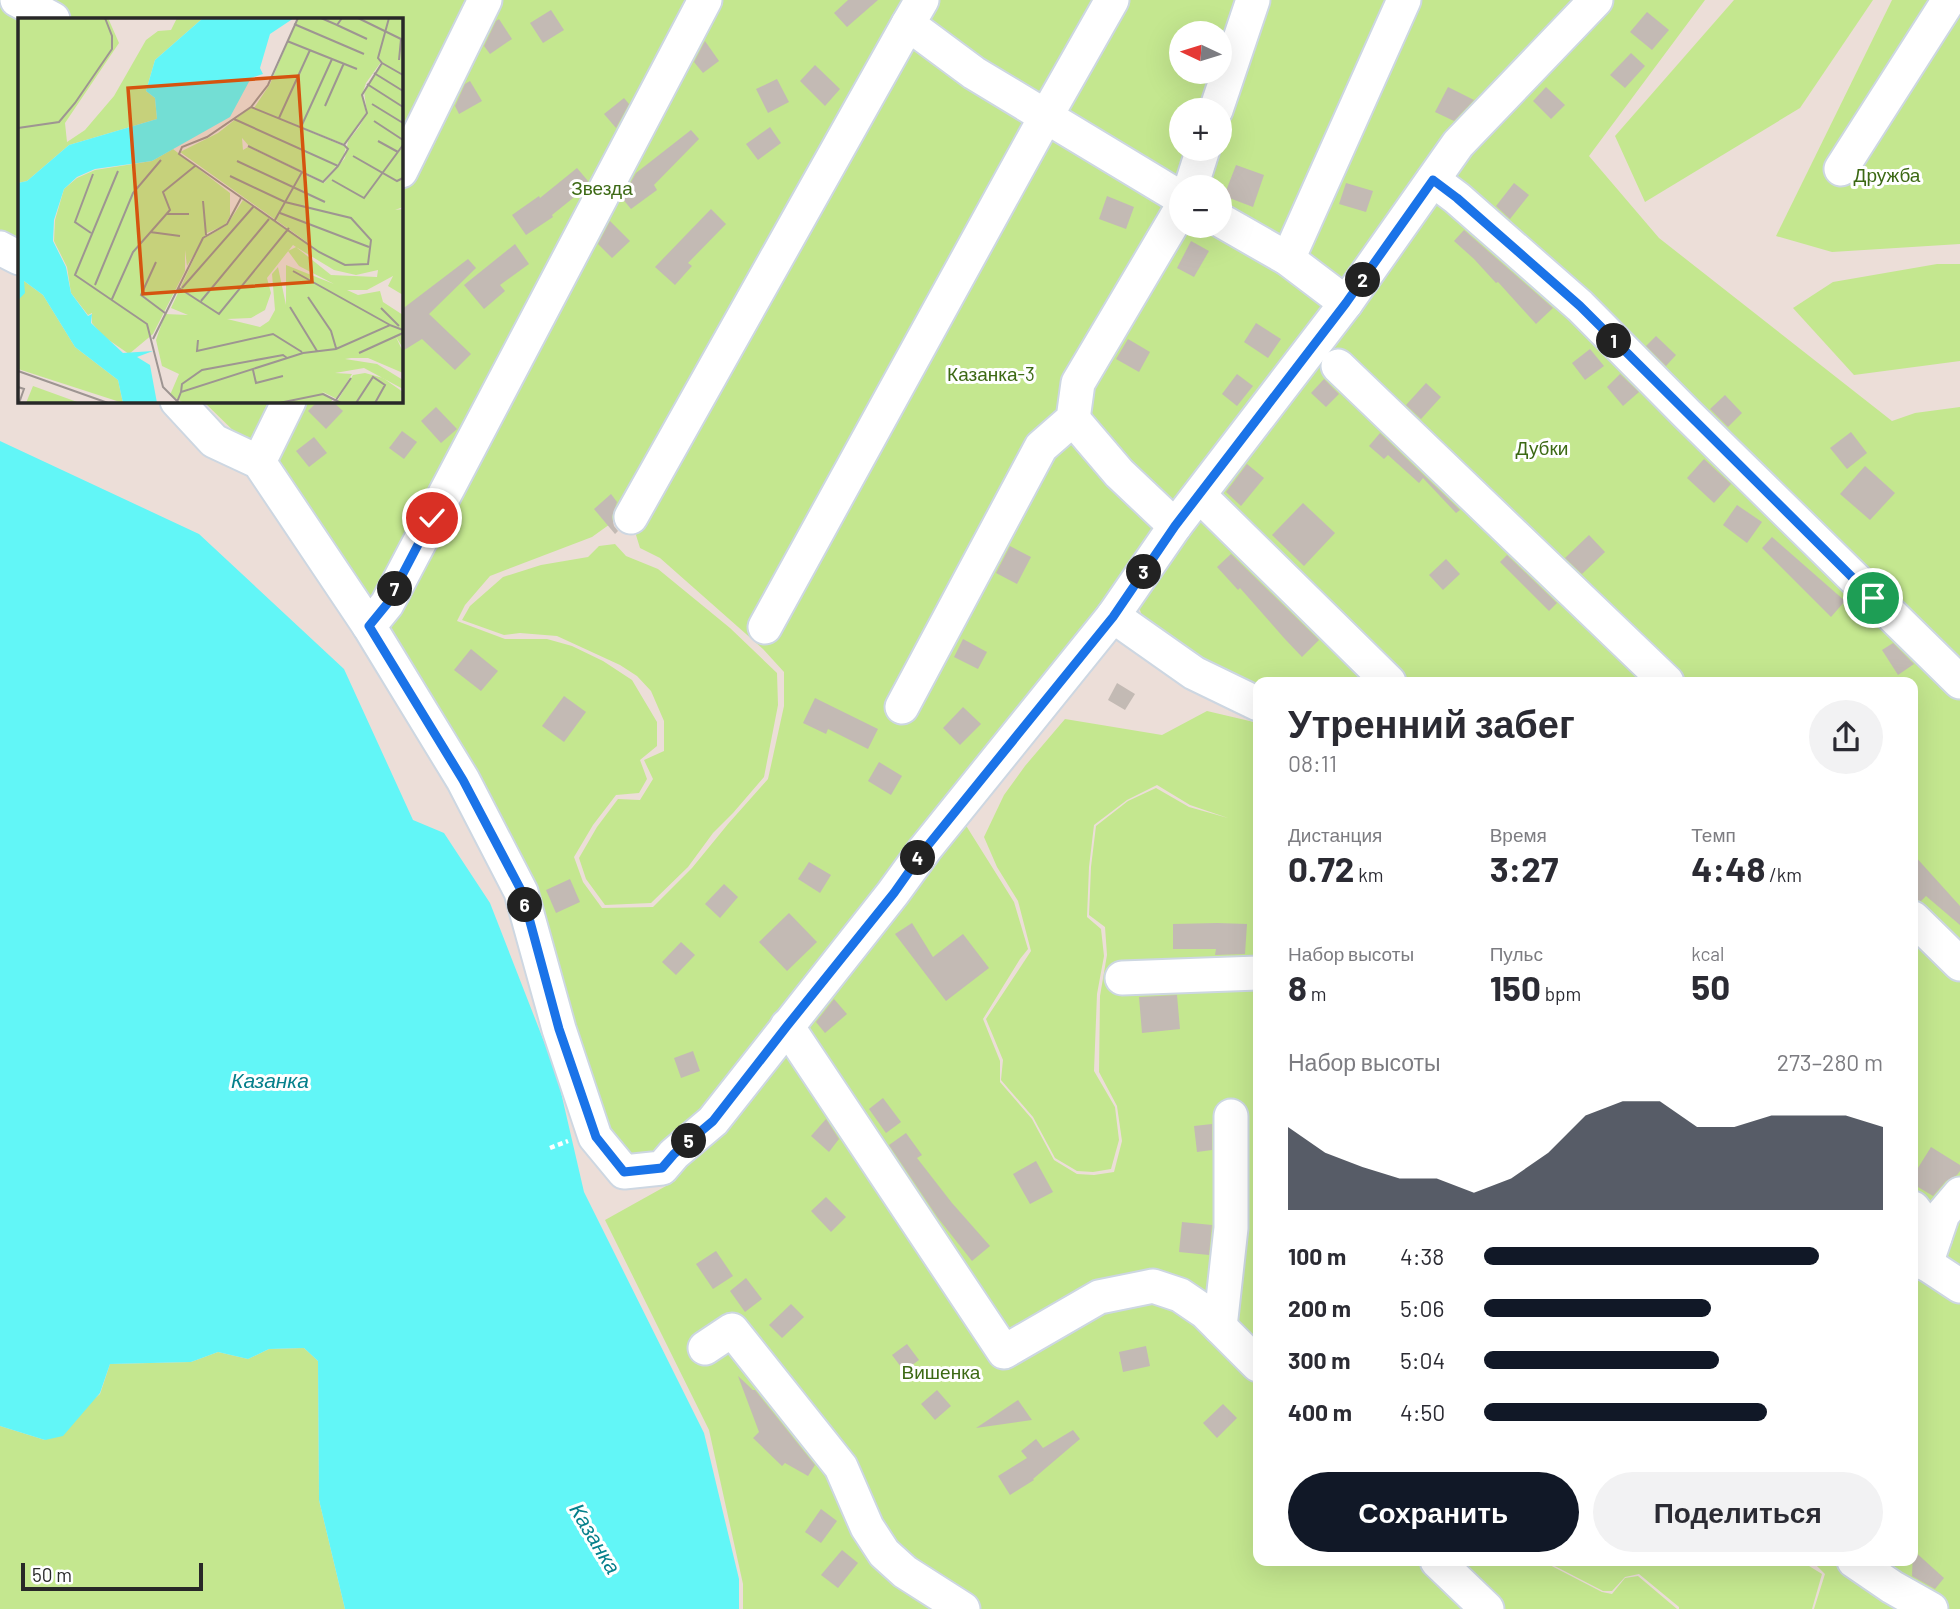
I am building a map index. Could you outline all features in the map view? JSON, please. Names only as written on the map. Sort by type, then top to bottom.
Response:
[{"type":"lane","points":[[17,0],[51,18]]},
{"type":"lane","points":[[402,169],[483,0]]},
{"type":"lane","points":[[369,626],[387,604],[705,0]]},
{"type":"lane","points":[[765,627],[1112,0]]},
{"type":"lane","points":[[1220,98],[1253,0]]},
{"type":"lane","points":[[1288,259],[1404,0]]},
{"type":"lane","points":[[178,402],[214,441],[259,462],[369,626],[463,780],[522,892],[559,1029],[596,1137],[624,1172],[662,1168],[674,1154],[713,1121],[894,893],[925,849],[1113,617],[1175,526],[1346,303],[1458,144],[1596,0]]},
{"type":"lane","points":[[1841,169],[1949,0]]},
{"type":"lane","points":[[631,517],[915,12],[974,73],[1169,191]]},
{"type":"lane","points":[[1433,180],[1580,306],[1716,444],[1960,682]]},
{"type":"lane","points":[[1232,227],[1288,259],[1346,303]]},
{"type":"lane","points":[[902,707],[1041,447],[1073,419],[1078,383],[1169,229]]},
{"type":"lane","points":[[0,248],[18,257]]},
{"type":"lane","points":[[1338,366],[1662,677]]},
{"type":"lane","points":[[259,462],[289,402]]},
{"type":"lane","points":[[1073,419],[1119,473],[1175,526]]},
{"type":"lane","points":[[1200,496],[1385,677]]},
{"type":"lane","points":[[1113,617],[1194,673],[1253,702]]},
{"type":"lane","points":[[1918,923],[1960,964]]},
{"type":"lane","points":[[1122,978],[1253,973]]},
{"type":"lane","points":[[787,1026],[1003,1352],[1098,1297],[1153,1286],[1180,1295],[1205,1312],[1253,1361]]},
{"type":"lane","points":[[1220,1327],[1231,1228],[1231,1116]]},
{"type":"lane","points":[[1924,1252],[1943,1214],[1960,1194]]},
{"type":"lane","points":[[1918,1228],[1924,1252],[1960,1286]]},
{"type":"lane","points":[[705,1348],[732,1330],[841,1467],[867,1527],[884,1553],[905,1572],[962,1609]]},
{"type":"lane","points":[[1442,1566],[1487,1609]]},
{"type":"lane","points":[[1861,1566],[1931,1609]]},
{"type":"green space","points":[[0,0],[478,0],[402,157],[402,18],[18,18],[18,243],[0,234]]},
{"type":"green space","name":"Казанка-3","points":[[491,0],[913,0],[631,509],[592,537],[490,576],[465,605],[457,621],[505,639],[547,639],[572,646],[603,661],[632,680],[657,722],[657,746],[640,760],[647,779],[639,793],[616,795],[593,825],[574,857],[583,882],[602,908],[653,907],[692,868],[768,779],[784,706],[784,672],[763,649],[660,558],[640,548],[636,535],[638,519],[929,0],[1586,0],[976,776],[672,1145],[638,1160],[609,1138],[555,981],[267,460],[296,402],[402,402],[402,183]]},
{"type":"green space","name":"Дубки","points":[[1604,0],[1705,0],[1589,156],[1659,238],[1892,421],[1915,413],[1960,407],[1960,1275],[1918,1247],[1918,677],[1253,677],[1253,689],[1147,631],[1135,595],[1437,186]]},
{"type":"green space","points":[[1734,0],[1873,0],[1800,108],[1645,202],[1615,136]]},
{"type":"green space","name":"Дружба","points":[[1892,0],[1960,0],[1960,244],[1832,252],[1776,236]]},
{"type":"green space","points":[[1937,264],[1960,264],[1960,361],[1854,375],[1793,308],[1833,282]]},
{"type":"green space","points":[[204,402],[283,402],[248,445]]},
{"type":"green space","points":[[615,544],[626,556],[658,569],[730,628],[777,673],[778,705],[764,777],[713,833],[688,867],[651,903],[605,905],[586,879],[579,858],[618,799],[640,800],[653,779],[644,760],[664,751],[664,721],[651,691],[637,676],[620,665],[557,636],[520,633],[504,635],[462,620],[470,606],[503,577],[541,565],[588,557],[599,546]]},
{"type":"green space","name":"Вишенка","points":[[1207,711],[1253,722],[1253,1566],[1552,1566],[1602,1592],[1612,1594],[1625,1578],[1638,1576],[1677,1609],[743,1609],[743,1584],[709,1430],[605,1220],[675,1181],[960,816],[1014,902],[1028,949],[983,1019],[1000,1061],[1000,1082],[1032,1119],[1054,1160],[1077,1174],[1114,1172],[1122,1141],[1117,1106],[1099,1072],[1100,996],[1107,955],[1105,927],[1089,915],[1096,826],[1128,801],[1156,788],[1189,807],[1228,818],[1190,805],[1157,785],[1127,800],[1094,825],[1087,917],[1101,929],[1104,956],[1097,994],[1094,1071],[1115,1107],[1119,1140],[1111,1169],[1093,1172],[1077,1171],[1055,1158],[1033,1117],[1001,1080],[1003,1060],[986,1019],[1031,951],[1018,901],[997,867],[984,837],[1004,795],[1065,719],[1162,735]]},
{"type":"green space","points":[[1918,1272],[1960,1297],[1960,1609],[1814,1609],[1825,1574],[1817,1566],[1918,1566]]},
{"type":"green space","points":[[304,1348],[318,1361],[319,1500],[345,1609],[0,1609],[0,1426],[45,1440],[100,1394],[110,1364],[191,1362],[218,1352],[248,1359],[269,1349]]},
{"type":"green space","points":[[1555,1566],[1809,1566],[1822,1574],[1812,1609],[1679,1609],[1639,1574],[1625,1577],[1612,1591],[1603,1591]]},
{"type":"water","name":"Казанка","points":[[0,441],[199,534],[344,669],[413,820],[444,833],[490,903],[557,1075],[584,1192],[704,1433],[739,1579],[739,1609],[345,1609],[319,1500],[318,1361],[304,1348],[269,1349],[248,1359],[218,1352],[191,1362],[110,1364],[100,1393],[63,1436],[45,1440],[0,1426]]},
{"type":"building","points":[[848,0],[878,0],[847,27],[834,13]]},
{"type":"building","points":[[551,10],[564,30],[543,43],[530,23]]},
{"type":"building","points":[[1647,12],[1669,30],[1652,50],[1630,32]]},
{"type":"building","points":[[499,19],[512,39],[490,54],[484,46]]},
{"type":"building","points":[[705,41],[719,61],[703,73],[694,62]]},
{"type":"building","points":[[1631,53],[1645,66],[1625,88],[1610,75]]},
{"type":"building","points":[[815,65],[840,89],[825,106],[800,81]]},
{"type":"building","points":[[777,79],[789,102],[768,113],[756,89]]},
{"type":"building","points":[[470,81],[482,101],[459,114],[455,106],[465,84]]},
{"type":"building","points":[[1448,87],[1474,100],[1454,121],[1435,112]]},
{"type":"building","points":[[1546,87],[1565,105],[1551,119],[1533,101]]},
{"type":"building","points":[[624,98],[629,104],[616,128],[604,114]]},
{"type":"building","points":[[770,127],[781,143],[758,160],[746,144]]},
{"type":"building","points":[[691,130],[699,139],[654,185],[657,190],[631,209],[622,198],[636,173]]},
{"type":"building","points":[[1236,165],[1264,175],[1253,207],[1232,199],[1232,175]]},
{"type":"building","points":[[577,168],[588,181],[583,190],[552,215],[553,217],[526,235],[512,215],[539,196],[540,198]]},
{"type":"building","points":[[1346,183],[1373,191],[1366,212],[1339,204]]},
{"type":"building","points":[[1514,183],[1529,195],[1510,219],[1496,206]]},
{"type":"building","points":[[1107,196],[1134,207],[1126,229],[1099,219]]},
{"type":"building","points":[[711,209],[726,224],[688,263],[692,266],[675,285],[655,267]]},
{"type":"building","points":[[610,221],[630,241],[612,258],[598,244]]},
{"type":"building","points":[[1464,230],[1553,308],[1536,324],[1498,282],[1454,241]]},
{"type":"building","points":[[1191,241],[1209,251],[1194,277],[1177,268]]},
{"type":"building","points":[[515,244],[529,264],[500,285],[505,291],[484,309],[464,285]]},
{"type":"building","points":[[468,259],[476,268],[429,314],[471,354],[455,370],[422,339],[402,351],[402,309]]},
{"type":"building","points":[[1256,323],[1281,339],[1268,358],[1244,342]]},
{"type":"building","points":[[1656,336],[1676,355],[1666,366],[1646,346]]},
{"type":"building","points":[[1128,339],[1150,352],[1139,372],[1116,359]]},
{"type":"building","points":[[1590,349],[1604,366],[1585,380],[1572,363]]},
{"type":"building","points":[[1237,374],[1253,386],[1237,406],[1222,394]]},
{"type":"building","points":[[1620,374],[1639,392],[1623,406],[1607,387]]},
{"type":"building","points":[[1324,379],[1339,394],[1326,407],[1311,393]]},
{"type":"building","points":[[1426,383],[1441,397],[1421,419],[1406,405]]},
{"type":"building","points":[[1725,395],[1742,413],[1728,427],[1710,409]]},
{"type":"building","points":[[317,402],[333,402],[343,411],[326,429],[308,411]]},
{"type":"building","points":[[436,407],[457,429],[441,443],[421,421]]},
{"type":"building","points":[[402,431],[417,442],[404,459],[389,448]]},
{"type":"building","points":[[1851,432],[1867,453],[1847,469],[1830,448]]},
{"type":"building","points":[[1380,433],[1460,510],[1456,513],[1423,478],[1419,483],[1388,455],[1384,459],[1369,446]]},
{"type":"building","points":[[314,437],[327,453],[309,467],[296,451]]},
{"type":"building","points":[[1704,459],[1731,484],[1714,503],[1687,478]]},
{"type":"building","points":[[1247,464],[1264,478],[1241,506],[1226,492]]},
{"type":"building","points":[[1865,466],[1895,493],[1870,520],[1840,494]]},
{"type":"building","points":[[611,494],[617,502],[612,517],[618,531],[615,534],[594,509]]},
{"type":"building","points":[[1303,503],[1335,533],[1304,566],[1272,535]]},
{"type":"building","points":[[1737,505],[1762,522],[1747,543],[1723,525]]},
{"type":"building","points":[[1589,535],[1605,552],[1582,574],[1565,558]]},
{"type":"building","points":[[1772,537],[1845,601],[1831,617],[1762,548]]},
{"type":"building","points":[[1010,546],[1031,557],[1017,584],[996,573]]},
{"type":"building","points":[[1231,554],[1319,640],[1302,657],[1240,588],[1238,590],[1217,567]]},
{"type":"building","points":[[1507,555],[1557,603],[1549,611],[1500,562]]},
{"type":"building","points":[[1446,559],[1460,574],[1443,590],[1429,575]]},
{"type":"building","points":[[963,639],[987,652],[978,669],[954,657]]},
{"type":"building","points":[[1893,643],[1914,664],[1898,675],[1882,650]]},
{"type":"building","points":[[471,649],[498,671],[481,691],[454,670]]},
{"type":"building","points":[[1117,683],[1135,694],[1125,710],[1108,700]]},
{"type":"building","points":[[564,696],[586,712],[564,742],[542,726]]},
{"type":"building","points":[[815,698],[878,729],[868,749],[828,729],[826,734],[803,723]]},
{"type":"building","points":[[963,707],[981,724],[960,745],[943,728]]},
{"type":"building","points":[[879,762],[902,776],[891,795],[868,781]]},
{"type":"building","points":[[1918,860],[1960,906],[1960,925],[1926,896],[1918,900]]},
{"type":"building","points":[[809,862],[831,875],[820,893],[798,879]]},
{"type":"building","points":[[570,879],[580,902],[556,913],[546,890]]},
{"type":"building","points":[[724,884],[738,897],[720,918],[705,904]]},
{"type":"building","points":[[789,913],[817,942],[787,971],[759,942]]},
{"type":"building","points":[[912,923],[933,957],[963,934],[989,968],[946,1001],[895,934]]},
{"type":"building","points":[[1173,924],[1247,924],[1245,954],[1215,955],[1216,949],[1173,949]]},
{"type":"building","points":[[681,942],[695,955],[676,975],[662,962]]},
{"type":"building","points":[[1177,995],[1180,1029],[1142,1033],[1139,997]]},
{"type":"building","points":[[834,999],[847,1014],[825,1033],[816,1022]]},
{"type":"building","points":[[693,1051],[700,1071],[681,1078],[674,1058]]},
{"type":"building","points":[[883,1098],[901,1122],[886,1133],[869,1109]]},
{"type":"building","points":[[826,1119],[839,1139],[829,1152],[811,1136]]},
{"type":"building","points":[[1212,1124],[1212,1150],[1197,1152],[1194,1126]]},
{"type":"building","points":[[906,1133],[922,1155],[917,1158],[990,1246],[972,1261],[938,1218],[889,1145]]},
{"type":"building","points":[[1931,1147],[1960,1165],[1960,1171],[1946,1181],[1933,1196],[1918,1187],[1918,1168]]},
{"type":"building","points":[[1036,1161],[1053,1192],[1030,1204],[1013,1174]]},
{"type":"building","points":[[826,1197],[846,1217],[831,1232],[811,1211]]},
{"type":"building","points":[[1182,1222],[1212,1225],[1209,1255],[1179,1252]]},
{"type":"building","points":[[716,1251],[733,1276],[713,1289],[696,1264]]},
{"type":"building","points":[[746,1278],[762,1299],[745,1312],[730,1291]]},
{"type":"building","points":[[791,1304],[804,1317],[782,1338],[769,1325]]},
{"type":"building","points":[[907,1344],[919,1360],[904,1371],[892,1355]]},
{"type":"building","points":[[1146,1346],[1150,1366],[1123,1372],[1119,1352]]},
{"type":"building","points":[[738,1376],[755,1390],[815,1465],[808,1476],[785,1463],[782,1466],[753,1438],[759,1432]]},
{"type":"building","points":[[937,1390],[951,1406],[935,1420],[921,1404]]},
{"type":"building","points":[[1018,1400],[1032,1420],[976,1428]]},
{"type":"building","points":[[1223,1404],[1237,1418],[1217,1438],[1203,1423]]},
{"type":"building","points":[[1073,1430],[1080,1439],[1034,1480],[1010,1495],[998,1476],[1027,1458],[1021,1451],[1036,1439],[1043,1448]]},
{"type":"building","points":[[821,1509],[837,1521],[821,1543],[805,1532]]},
{"type":"building","points":[[842,1550],[858,1563],[838,1588],[821,1575]]},
{"type":"building","points":[[1918,1555],[1944,1578],[1935,1589],[1912,1576],[1912,1566],[1918,1566]]},
{"type":"route","points":[[432,518],[387,604],[369,626],[463,780],[522,892],[559,1029],[596,1137],[624,1172],[662,1168],[674,1154],[713,1121],[894,893],[925,849],[1113,617],[1175,526],[1346,303],[1433,180],[1580,306],[1873,598]]},
{"type":"park label","name":"Звезда","points":[[602,187]]}]
